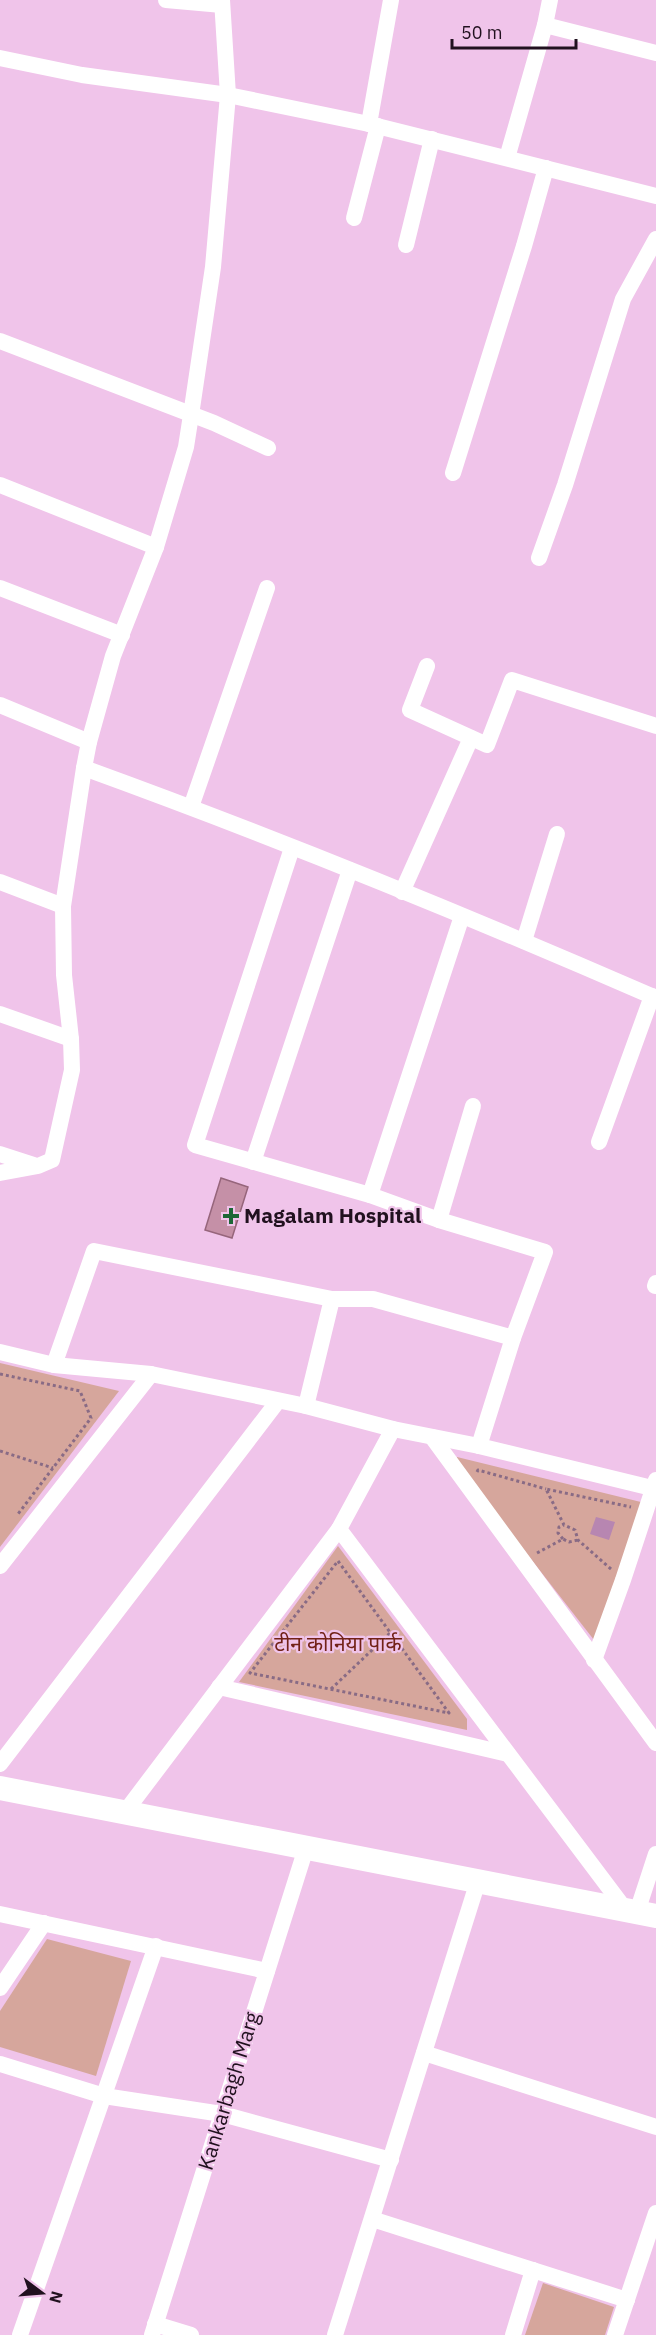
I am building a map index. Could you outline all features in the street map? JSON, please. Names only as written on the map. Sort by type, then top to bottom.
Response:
[{"type":"street","points":[[0,1173],[38,1166],[52,1160],[72,1070],[64,975],[63,906],[84,768],[113,656],[156,547],[186,447],[213,267],[228,96],[222,3],[166,0]]},
{"type":"street","points":[[354,218],[374,125],[391,0]]},
{"type":"street","points":[[507,158],[550,0]]},
{"type":"street","points":[[545,25],[656,53]]},
{"type":"street","points":[[0,58],[82,75],[228,96],[374,125],[656,196]]},
{"type":"street","points":[[406,245],[432,139]]},
{"type":"street","points":[[453,473],[521,257],[546,168]]},
{"type":"street","points":[[539,558],[566,484],[623,299],[656,239]]},
{"type":"street","points":[[0,341],[191,415],[268,448]]},
{"type":"street","points":[[0,485],[156,547]]},
{"type":"street","points":[[0,588],[122,635]]},
{"type":"street","points":[[191,807],[267,588]]},
{"type":"street","points":[[427,666],[410,710],[487,745],[512,680],[656,726]]},
{"type":"street","points":[[0,705],[89,742]]},
{"type":"street","points":[[402,892],[471,738]]},
{"type":"street","points":[[84,768],[351,870],[654,997],[600,1142]]},
{"type":"street","points":[[524,941],[557,834]]},
{"type":"street","points":[[292,848],[195,1145],[370,1195],[440,1220],[545,1252],[513,1338],[479,1446]]},
{"type":"street","points":[[253,1162],[351,870]]},
{"type":"street","points":[[0,882],[63,906]]},
{"type":"street","points":[[370,1195],[462,916]]},
{"type":"street","points":[[0,1014],[71,1039]]},
{"type":"street","points":[[440,1220],[473,1106]]},
{"type":"street","points":[[0,1154],[38,1166]]},
{"type":"street","points":[[54,1365],[94,1251],[332,1299],[373,1299],[513,1338]]},
{"type":"street","points":[[306,1406],[332,1299]]},
{"type":"street","points":[[0,1352],[54,1365],[151,1374],[306,1406],[393,1429],[655,1485],[617,1575],[594,1660]]},
{"type":"street","points":[[0,1566],[151,1374]]},
{"type":"street","points":[[0,1764],[278,1401]]},
{"type":"street","points":[[125,1812],[339,1529],[393,1429]]},
{"type":"street","points":[[432,1437],[656,1743]]},
{"type":"street","points":[[339,1529],[508,1754],[639,1912]]},
{"type":"street","points":[[219,1687],[508,1754]]},
{"type":"street","points":[[0,1788],[639,1912]]},
{"type":"street","name":"Kankarbagh Marg","points":[[154,2330],[306,1848]]},
{"type":"street","points":[[639,1912],[656,1854]]},
{"type":"street","points":[[335,2335],[478,1881]]},
{"type":"street","points":[[0,1914],[267,1971]]},
{"type":"street","points":[[0,1988],[44,1923]]},
{"type":"street","points":[[20,2335],[156,1946]]},
{"type":"street","points":[[424,2053],[656,2127]]},
{"type":"street","points":[[0,2064],[104,2097],[222,2115],[391,2160]]},
{"type":"street","points":[[615,2335],[656,2213]]},
{"type":"street","points":[[372,2219],[627,2300]]},
{"type":"street","points":[[513,2335],[533,2270]]},
{"type":"street","points":[[154,2330],[191,2335]]},
{"type":"path","points":[[0,1374],[80,1391],[91,1418],[13,1520]]},
{"type":"path","points":[[0,1450],[53,1468]]},
{"type":"path","points":[[483,1480],[478,1470],[546,1489],[635,1508]]},
{"type":"path","points":[[546,1489],[564,1525],[575,1530],[578,1540],[617,1575]]},
{"type":"path","points":[[564,1525],[559,1527],[558,1533],[563,1539],[569,1542],[578,1540]]},
{"type":"path","points":[[543,1562],[537,1553],[563,1539]]},
{"type":"path","points":[[615,1559],[617,1575]]},
{"type":"path","points":[[338,1561],[449,1713],[331,1689],[250,1673],[338,1561]]},
{"type":"path","points":[[331,1689],[390,1633]]},
{"type":"green space","points":[[0,1363],[119,1391],[0,1547]]},
{"type":"green space","points":[[457,1457],[645,1503],[594,1640],[455,1462]]},
{"type":"green space","name":"टीन कोनिया पार्क","points":[[338,1546],[467,1719],[467,1730],[239,1682]]},
{"type":"green space","points":[[47,1939],[131,1961],[96,2076],[0,2047],[0,2011]]},
{"type":"green space","points":[[543,2283],[614,2307],[605,2335],[525,2335]]},
{"type":"shaded area","points":[[596,1517],[615,1522],[609,1540],[590,1534]]},
{"type":"building","points":[[221,1178],[248,1187],[232,1238],[205,1230]]},
{"type":"place","name":"Magalam Hospital","points":[[231,1216]]}]
